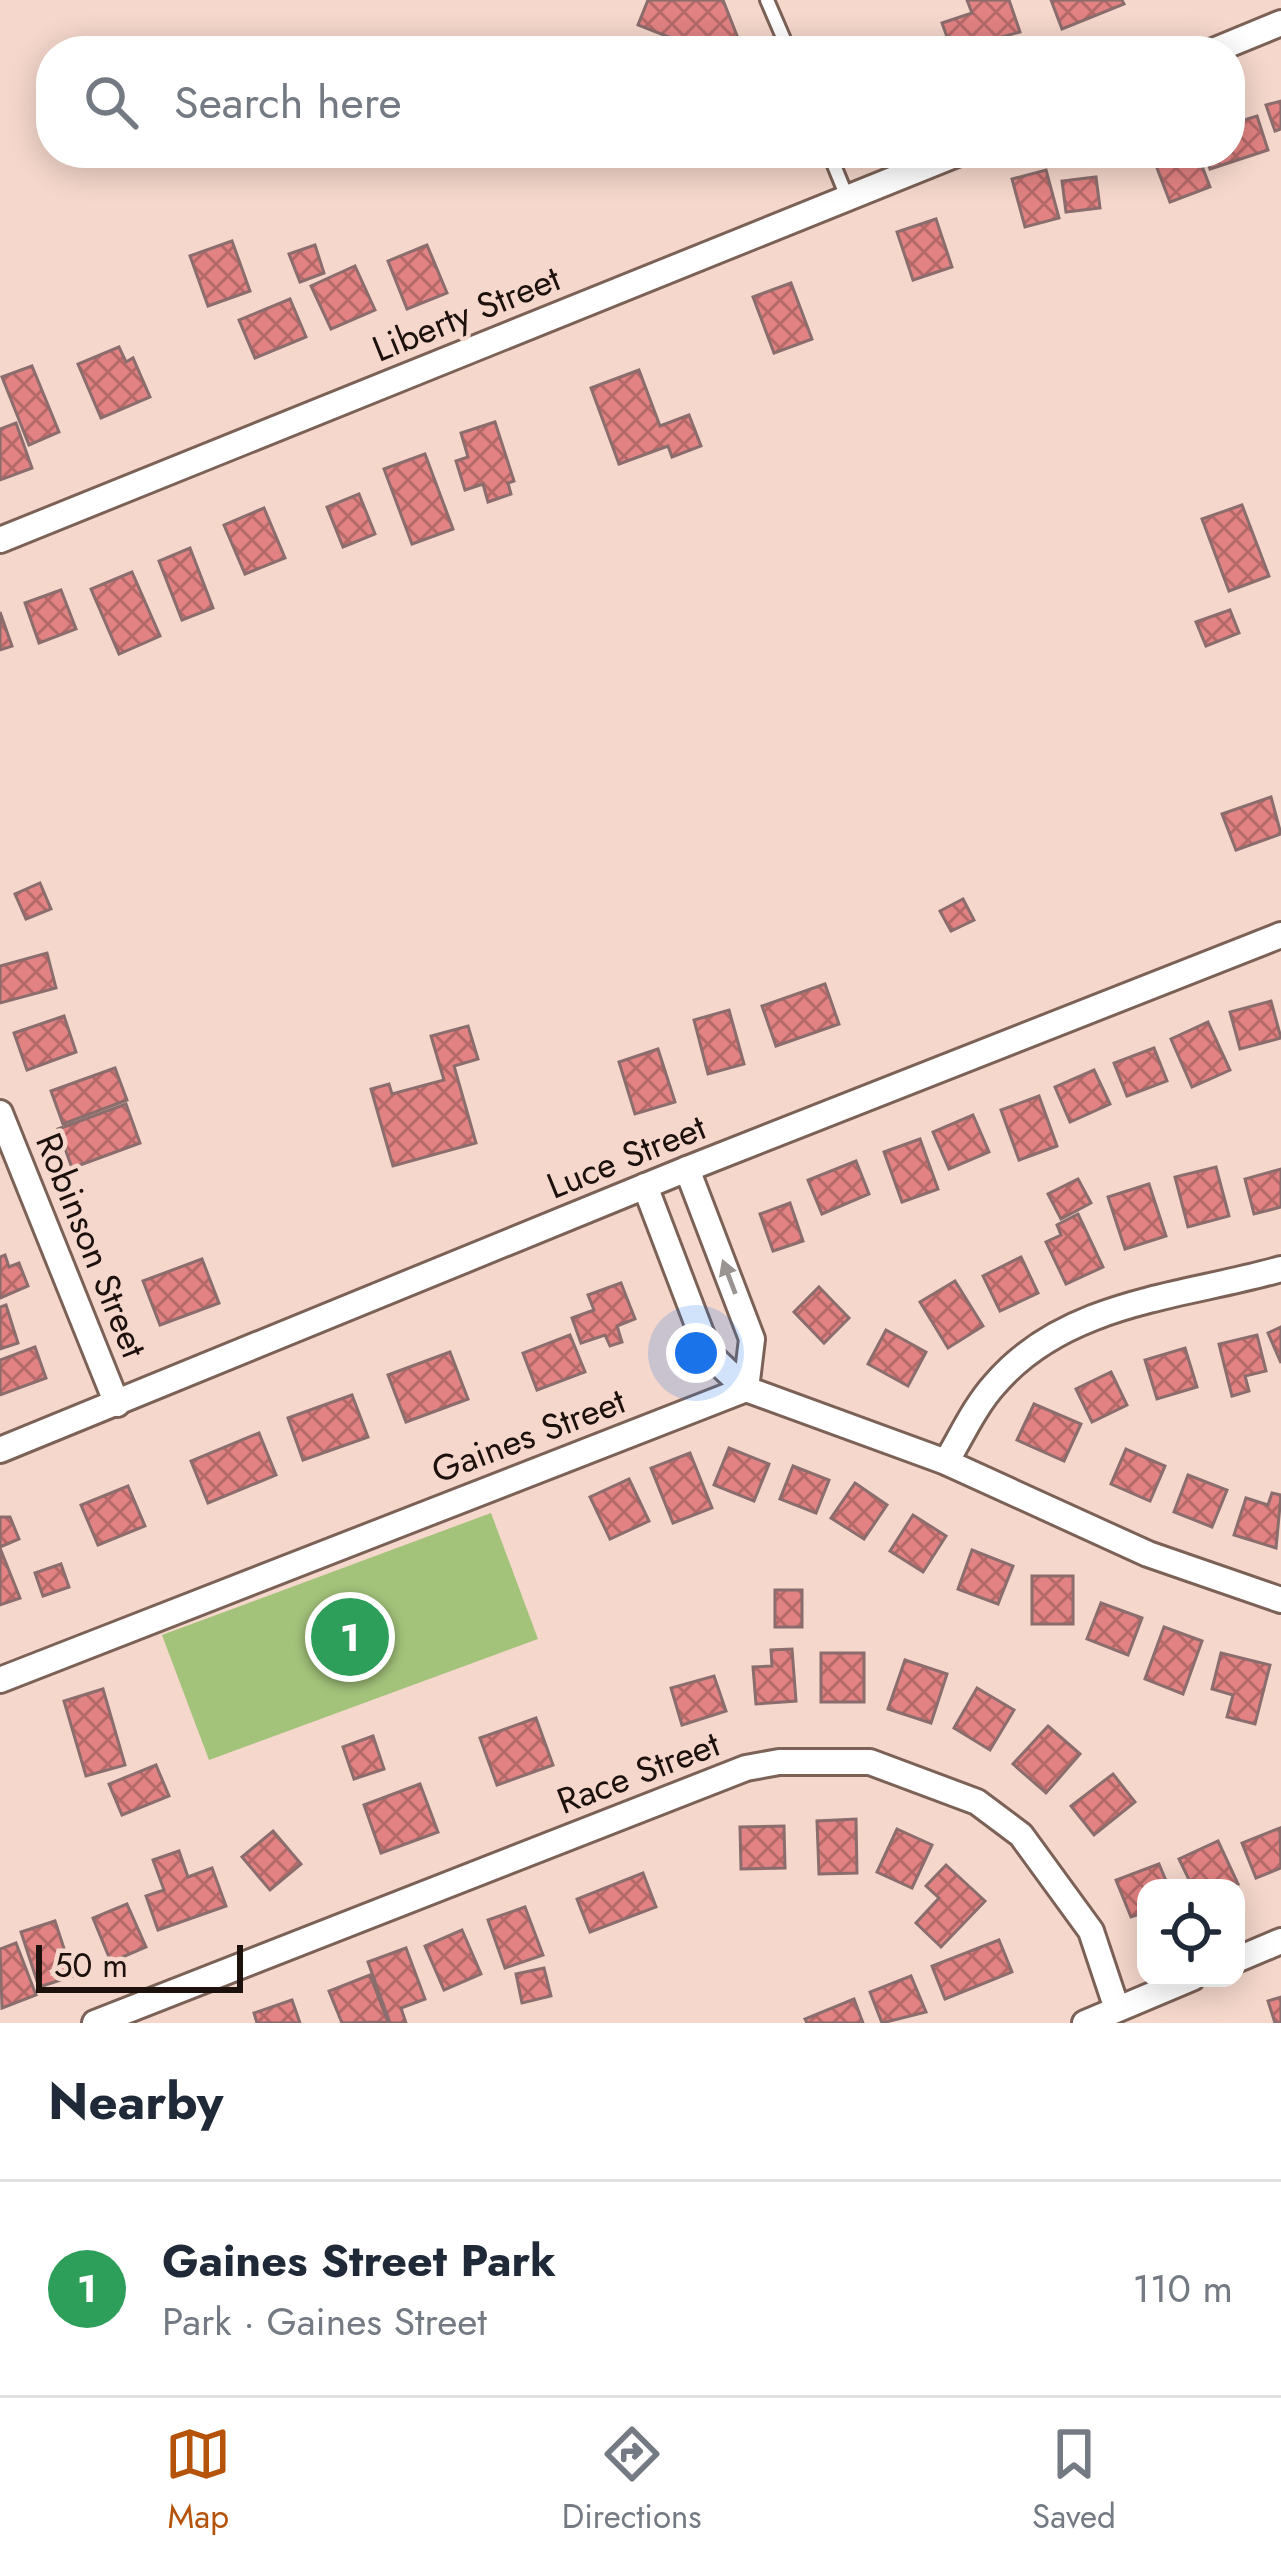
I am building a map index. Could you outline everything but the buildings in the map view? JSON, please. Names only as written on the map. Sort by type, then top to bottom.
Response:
[{"type":"street","points":[[1245,38],[1281,23]]},
{"type":"street","name":"Liberty Street","points":[[0,540],[922,168]]},
{"type":"street","name":"Luce Street","points":[[0,1450],[687,1169],[1281,935]]},
{"type":"street","name":"Robinson Street","points":[[0,1113],[117,1404]]},
{"type":"street","points":[[687,1169],[752,1339],[746,1389]]},
{"type":"street","points":[[645,1186],[709,1354],[746,1389],[946,1462],[1148,1554],[1281,1600]]},
{"type":"street","points":[[946,1462],[995,1383],[1052,1336],[1114,1308],[1281,1269]]},
{"type":"street","name":"Gaines Street","points":[[0,1680],[746,1389]]},
{"type":"street","name":"Race Street","points":[[95,2023],[746,1768],[779,1762],[870,1762],[977,1802],[1021,1835],[1091,1931],[1117,2009]]},
{"type":"street","points":[[1245,1956],[1281,1941]]},
{"type":"street","points":[[1085,2023],[1170,1987]]},
{"type":"lane","points":[[767,0],[783,36]]},
{"type":"lane","points":[[835,168],[847,198]]},
{"type":"green space","points":[[491,1513],[538,1639],[209,1760],[162,1635]]},
{"type":"place","name":"Gaines Street Park","points":[[350,1637]]}]
